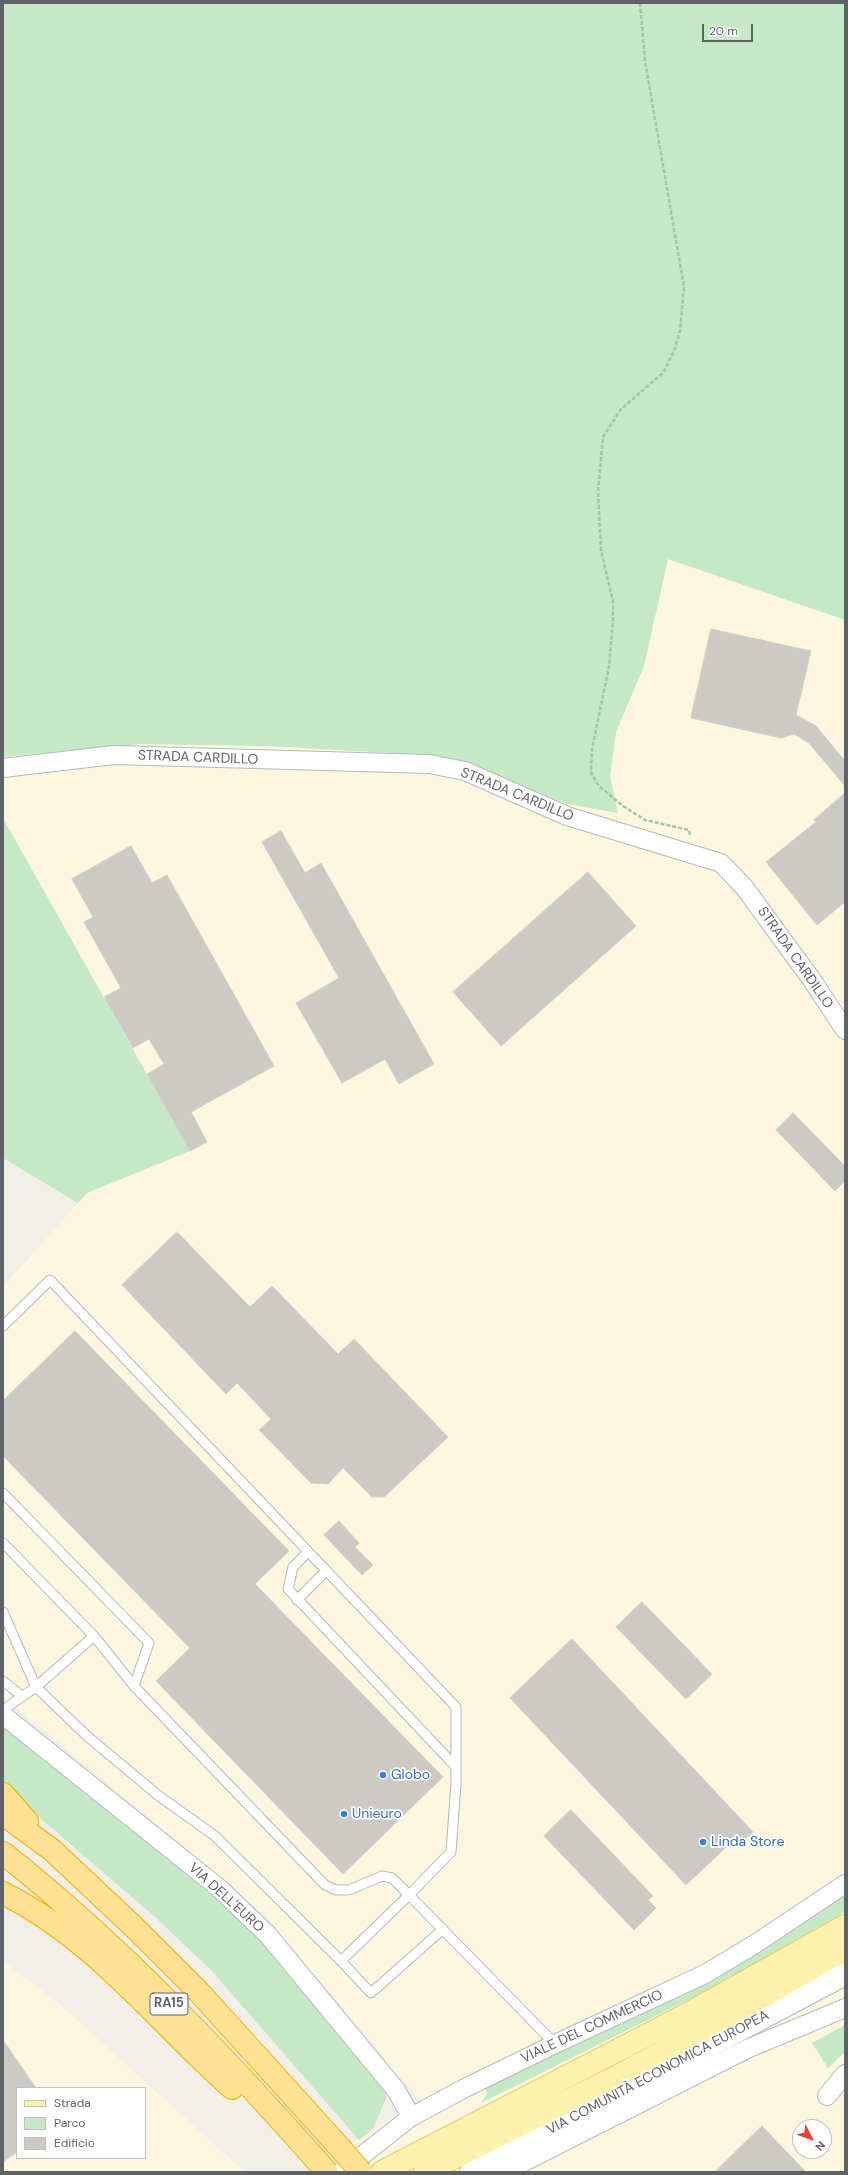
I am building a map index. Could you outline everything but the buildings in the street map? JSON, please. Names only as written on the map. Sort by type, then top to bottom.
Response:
[{"type":"highway","points":[[3,1794],[52,1850]]},
{"type":"highway","name":"RA15","points":[[3,1814],[52,1850],[135,1928],[198,1992],[361,2172]]},
{"type":"highway","name":"RA15","points":[[3,1853],[110,1945],[331,2171]]},
{"type":"highway","points":[[3,1893],[56,1925],[85,1946],[120,1977],[216,2073],[331,2171]]},
{"type":"main road","points":[[382,2172],[686,2015],[845,1926]]},
{"type":"main road","points":[[425,2172],[672,2047],[845,1949]]},
{"type":"street","name":"STRADA CARDILLO","points":[[3,768],[114,756],[429,764],[466,771],[567,816],[721,863],[744,887],[812,980],[845,1030]]},
{"type":"street","name":"VIA DELL'EURO","points":[[3,1716],[212,1883],[252,1919],[268,1935],[396,2090],[411,2117]]},
{"type":"street","name":"VIALE DEL COMMERCIO","points":[[331,2171],[411,2117],[465,2088],[705,1974],[755,1944],[845,1884]]},
{"type":"street","name":"VIA COMUNITÀ ECONOMICA EUROPEA","points":[[471,2172],[845,1974]]},
{"type":"street","points":[[504,2172],[747,2049],[845,2008]]},
{"type":"street","points":[[827,2096],[845,2074]]},
{"type":"lane","points":[[3,1326],[50,1280],[456,1708],[456,1767],[451,1852],[341,1961]]},
{"type":"lane","points":[[3,1493],[149,1643],[134,1686]]},
{"type":"lane","points":[[3,1543],[94,1636],[134,1686],[325,1885],[336,1890],[349,1890],[382,1876],[392,1878],[555,2044]]},
{"type":"lane","points":[[308,1552],[292,1567],[288,1589],[456,1767]]},
{"type":"lane","points":[[297,1600],[326,1571]]},
{"type":"lane","points":[[3,1612],[36,1687],[87,1736],[159,1796],[215,1836],[341,1961],[371,1993],[443,1929]]},
{"type":"lane","points":[[3,1710],[36,1687],[94,1636]]},
{"type":"lane","points":[[3,1681],[22,1696]]},
{"type":"path","points":[[640,3],[645,61],[684,287],[680,331],[674,352],[663,373],[622,409],[603,437],[598,491],[601,551],[613,601],[613,620],[609,668],[592,749],[591,773],[599,786],[623,806],[645,820],[689,830],[696,855]]},
{"type":"shaded area","points":[[668,559],[845,620],[845,2172],[307,2172],[372,2130],[421,2101],[265,1915],[3,1696],[3,1287],[87,1193],[190,1150],[3,818],[3,757],[141,744],[265,746],[429,755],[618,813],[610,777],[616,731],[644,666]]},
{"type":"shaded area","points":[[3,1961],[56,2001],[245,2172],[3,2172]]},
{"type":"green space","points":[[3,3],[845,3],[845,620],[668,559],[644,666],[616,732],[610,777],[618,813],[567,804],[465,764],[429,755],[265,746],[141,744],[3,757]]},
{"type":"green space","points":[[3,818],[190,1151],[87,1193],[78,1203],[3,1158]]},
{"type":"green space","points":[[3,1727],[167,1854],[229,1909],[258,1938],[386,2093],[386,2099],[372,2130],[359,2140],[211,1970],[155,1917],[3,1786]]},
{"type":"green space","points":[[845,1892],[845,1912],[718,1985],[481,2103],[487,2093],[484,2087],[672,1998]]},
{"type":"green space","points":[[845,2025],[845,2052],[828,2068],[812,2043]]},
{"type":"place","name":"Globo","points":[[383,1775]]},
{"type":"place","name":"Unieuro","points":[[344,1814]]},
{"type":"place","name":"Linda Store","points":[[703,1842]]}]
